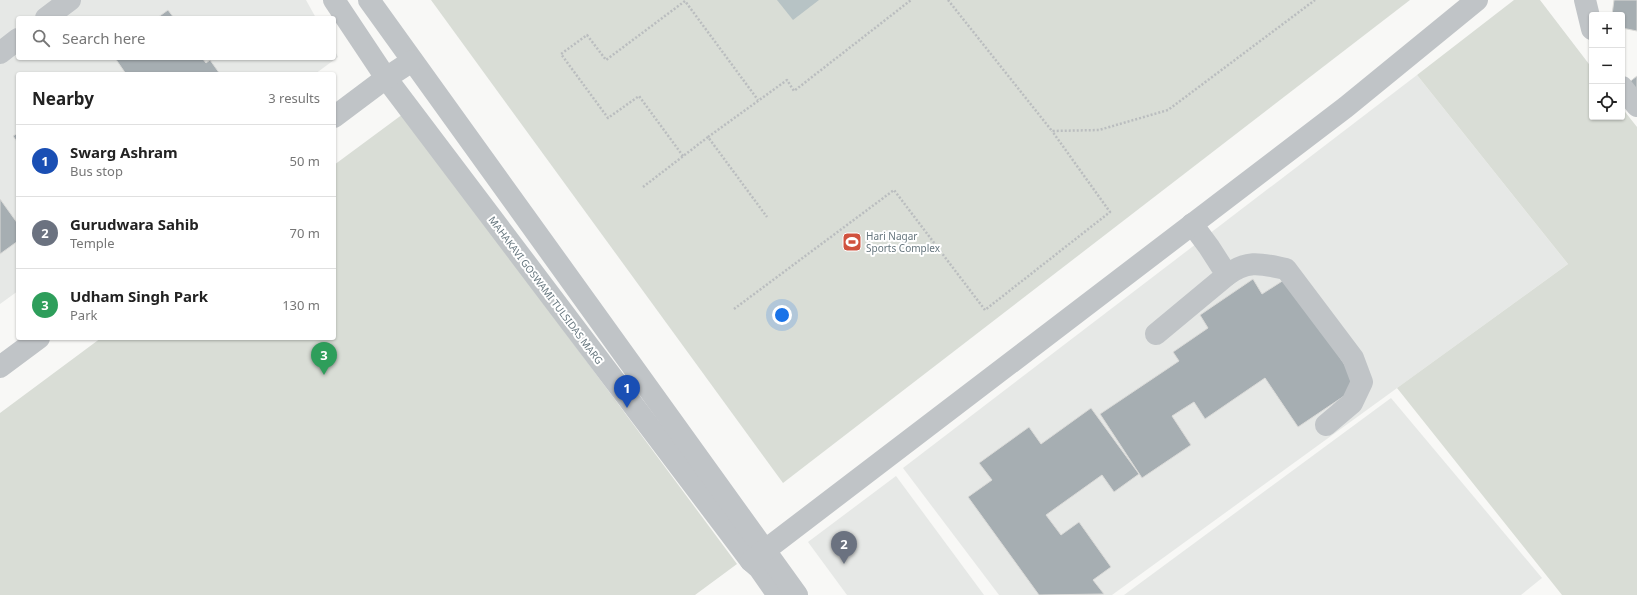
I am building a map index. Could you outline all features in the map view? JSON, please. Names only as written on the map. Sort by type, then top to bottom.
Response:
[{"type":"street","points":[[49,16],[70,0]]},
{"type":"street","name":"MAHAKAVI GOSWAMI TULSIDAS MARG","points":[[334,0],[386,78],[758,555],[797,595]]},
{"type":"street","name":"MAHAKAVI GOSWAMI TULSIDAS MARG","points":[[370,0],[758,555],[759,568],[778,595]]},
{"type":"street","points":[[758,555],[1346,107],[1477,0]]},
{"type":"street","points":[[1585,0],[1589,17]]},
{"type":"street","points":[[0,53],[16,41]]},
{"type":"street","points":[[336,116],[386,78],[412,61]]},
{"type":"street","points":[[1625,91],[1637,106]]},
{"type":"street","points":[[1192,224],[1227,275]]},
{"type":"street","points":[[1156,334],[1235,269],[1256,263],[1286,269],[1353,358],[1362,382],[1352,403],[1326,425]]},
{"type":"street","points":[[0,367],[36,340]]},
{"type":"path","points":[[643,187],[708,137],[787,80],[794,91],[911,0]]},
{"type":"path","points":[[734,309],[894,190],[986,310],[1110,212],[1052,131],[948,0]]},
{"type":"path","points":[[1052,131],[1099,130],[1168,110],[1315,0]]},
{"type":"path","points":[[683,156],[639,96],[608,118],[561,54],[587,35],[606,60],[685,1],[758,100]]},
{"type":"path","points":[[708,137],[767,217]]},
{"type":"shaded area","points":[[0,0],[306,0],[315,16],[16,16],[16,60],[334,60],[318,72],[16,72],[16,292],[0,304]]},
{"type":"shaded area","name":"Hari Nagar Sports Complex","points":[[431,0],[1410,0],[783,483]]},
{"type":"shaded area","points":[[777,0],[819,0],[793,20]]},
{"type":"shaded area","points":[[1514,0],[1540,0],[1589,64],[1589,120],[1625,120],[1625,112],[1637,127],[1637,595],[1562,595],[1397,388],[1568,264],[1417,75]]},
{"type":"shaded area","points":[[1417,75],[1568,264],[1112,595],[999,595],[903,468]]},
{"type":"shaded area","points":[[403,114],[737,564],[695,595],[0,595],[0,413],[98,340],[336,340],[336,164]]},
{"type":"shaded area","points":[[1391,398],[1542,578],[1521,595],[1124,595]]},
{"type":"shaded area","points":[[896,476],[984,595],[847,595],[808,542]]},
{"type":"building","points":[[1614,0],[1637,0],[1637,31],[1625,29],[1625,12],[1612,12]]},
{"type":"building","points":[[168,10],[172,16],[160,16]]},
{"type":"building","points":[[116,60],[204,60],[206,63],[210,60],[219,72],[125,72]]},
{"type":"building","points":[[1637,76],[1637,95],[1628,83]]},
{"type":"building","points":[[0,199],[16,221],[16,242],[0,254]]},
{"type":"building","points":[[1287,278],[1359,386],[1298,427],[1265,378],[1205,419],[1194,402],[1172,416],[1191,445],[1142,478],[1100,414],[1179,361],[1173,352],[1208,328],[1200,315],[1253,279],[1262,294]]},
{"type":"building","points":[[1091,408],[1139,474],[1114,492],[1102,475],[1046,515],[1061,535],[1079,522],[1111,567],[1093,580],[1104,594],[1039,595],[968,497],[992,480],[979,463],[1029,427],[1041,444]]},
{"type":"place","name":"Hari Nagar Sports Complex","points":[[852,242]]},
{"type":"place","name":"Udham Singh Park","points":[[324,375]]},
{"type":"place","name":"Swarg Ashram","points":[[627,408]]},
{"type":"place","name":"Gurudwara Sahib","points":[[844,564]]}]
